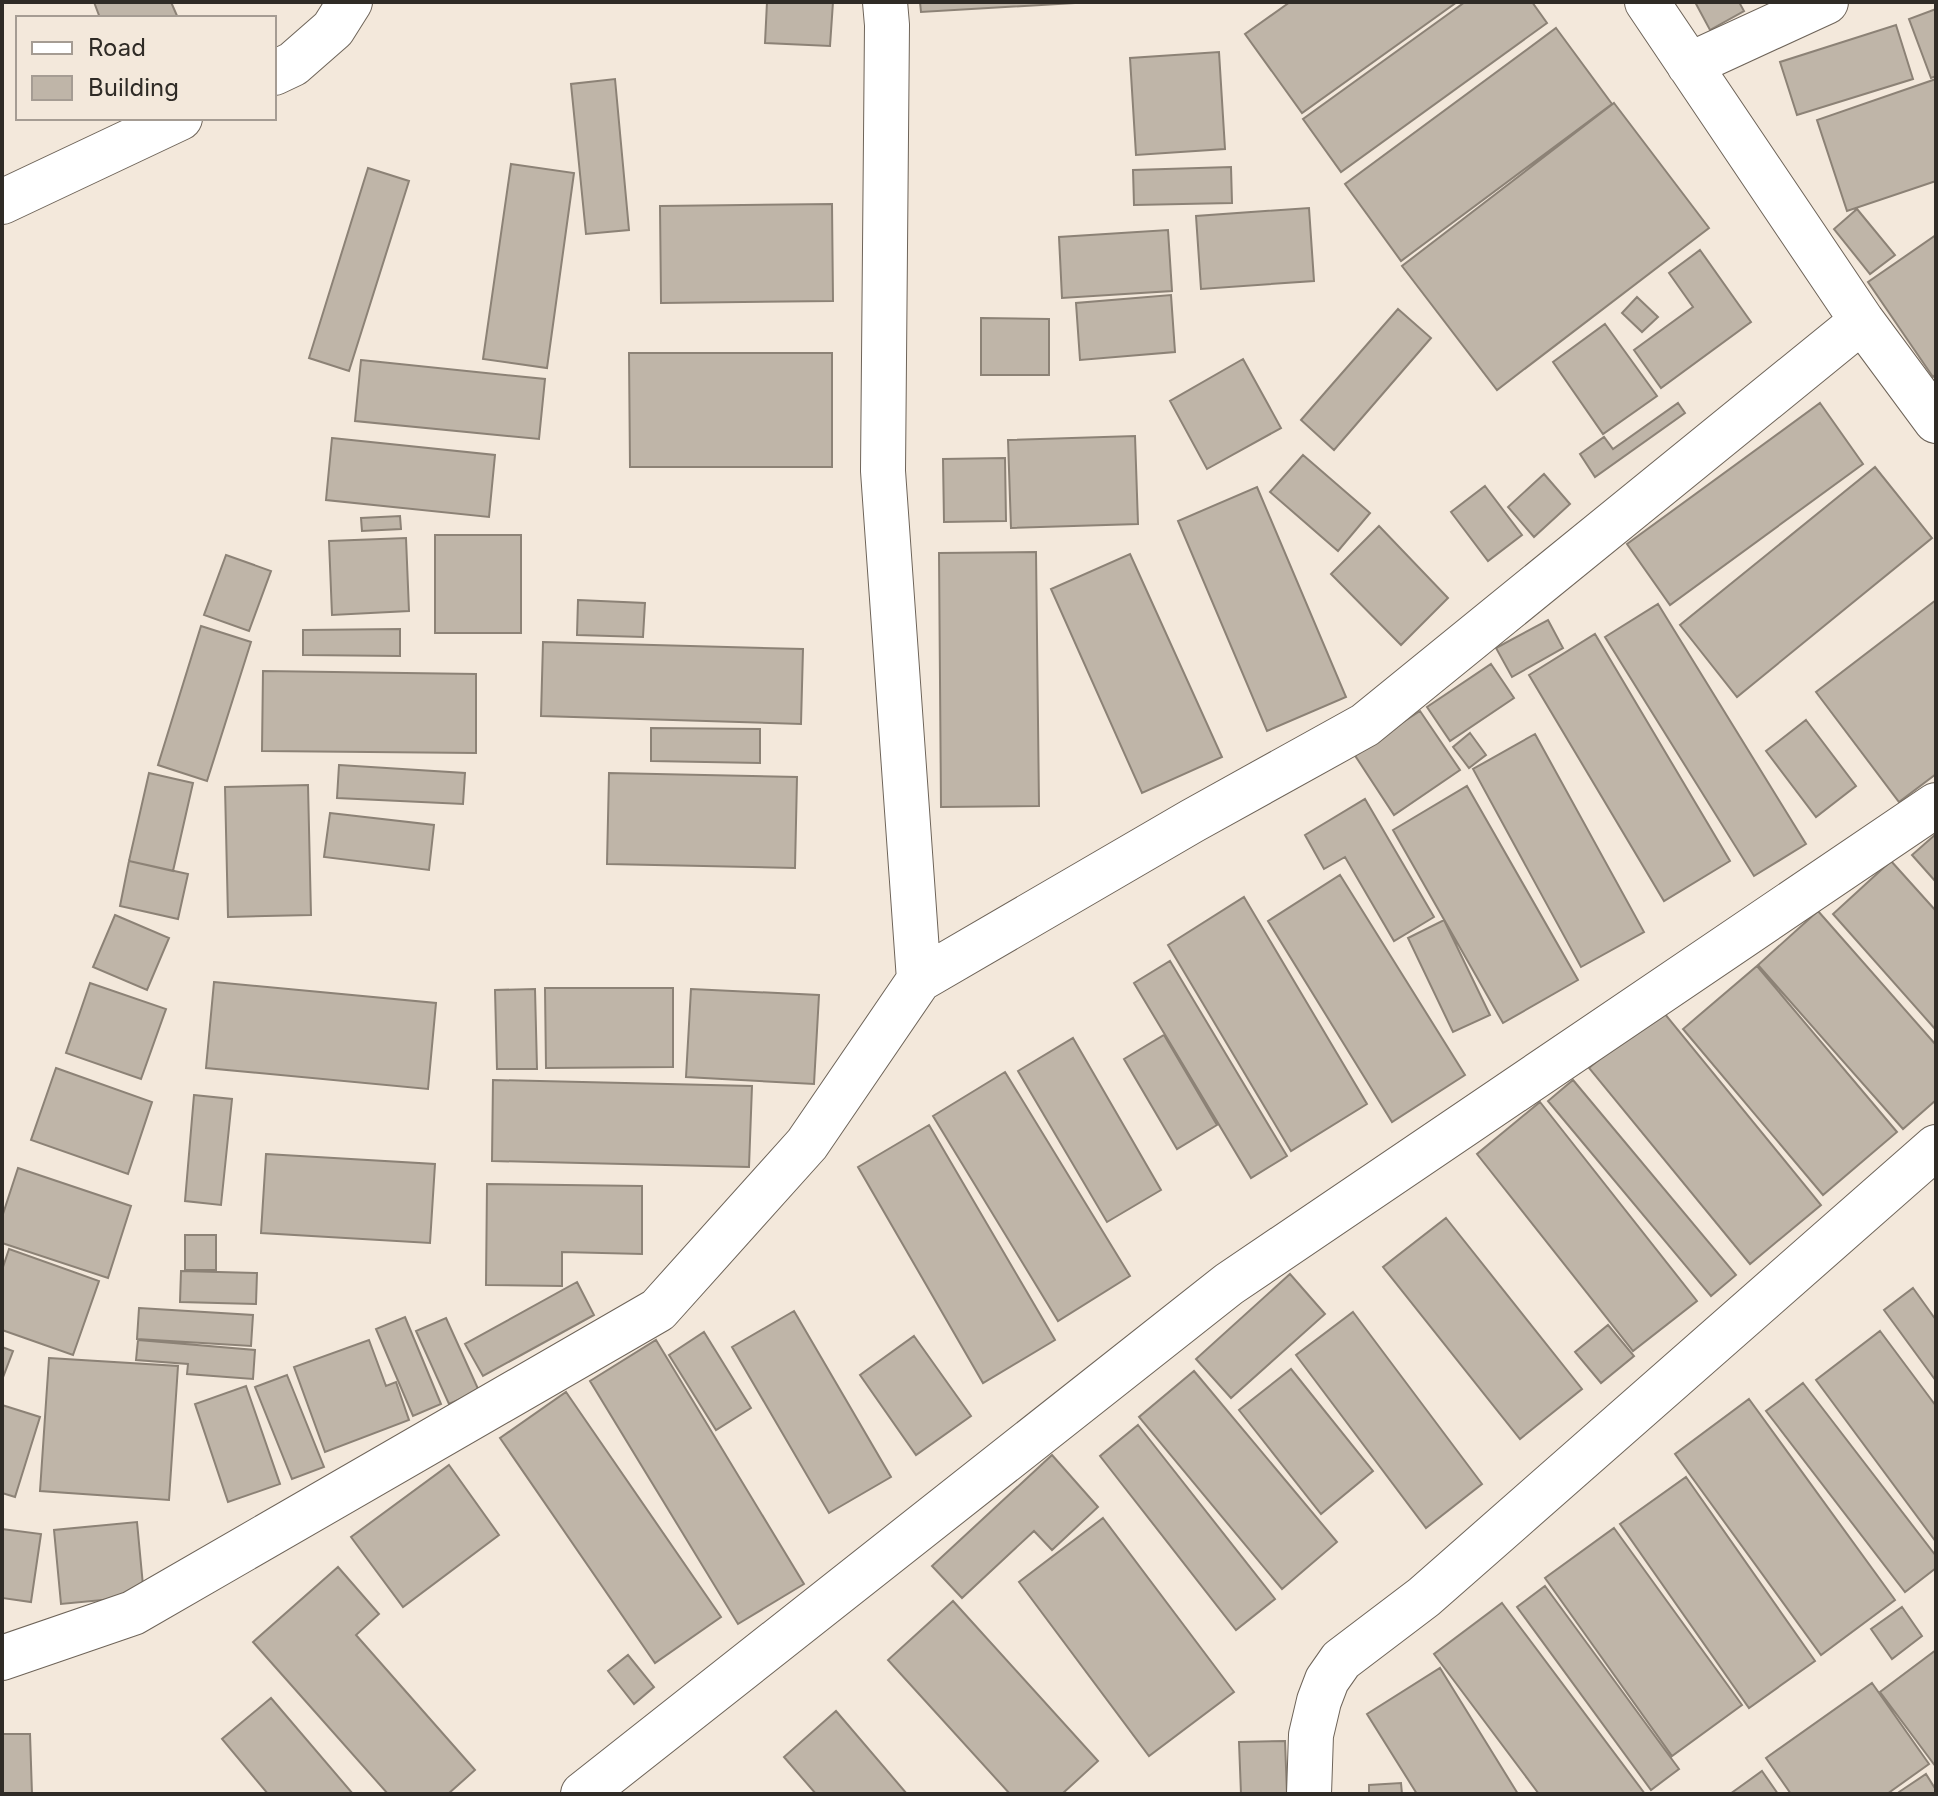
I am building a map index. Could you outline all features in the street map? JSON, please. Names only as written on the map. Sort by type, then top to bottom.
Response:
[{"type":"street","points":[[276,72],[293,64],[333,29],[350,2]]},
{"type":"street","points":[[885,2],[883,471],[919,980]]},
{"type":"street","points":[[1647,2],[1862,321],[1936,421]]},
{"type":"street","points":[[1689,65],[1826,2]]},
{"type":"street","points":[[2,202],[176,120]]},
{"type":"street","points":[[2,1658],[133,1613],[658,1310],[807,1144],[919,980],[1192,821],[1365,725],[1862,321]]},
{"type":"street","points":[[583,1794],[1229,1284],[1936,805]]},
{"type":"street","points":[[1309,1794],[1311,1735],[1319,1701],[1327,1680],[1341,1660],[1424,1597],[1936,1147]]},
{"type":"building","points":[[94,2],[171,2],[177,16],[99,16]]},
{"type":"building","points":[[767,2],[833,2],[830,46],[765,43]]},
{"type":"building","points":[[920,2],[1092,2],[921,12]]},
{"type":"building","points":[[1290,2],[1457,2],[1302,113],[1245,34]]},
{"type":"building","points":[[1465,2],[1532,2],[1547,23],[1341,172],[1303,119]]},
{"type":"building","points":[[1695,2],[1739,2],[1744,11],[1710,30]]},
{"type":"building","points":[[1936,9],[1936,76],[1931,78],[1909,19]]},
{"type":"building","points":[[1896,25],[1913,79],[1797,115],[1780,62]]},
{"type":"building","points":[[1556,28],[1612,104],[1401,261],[1345,184]]},
{"type":"building","points":[[1219,52],[1225,149],[1136,155],[1130,58]]},
{"type":"building","points":[[615,79],[629,230],[586,234],[571,84]]},
{"type":"building","points":[[1936,79],[1936,181],[1847,211],[1817,120]]},
{"type":"building","points":[[1614,103],[1709,228],[1497,390],[1402,266]]},
{"type":"building","points":[[511,164],[574,173],[547,368],[483,359]]},
{"type":"building","points":[[1231,167],[1232,203],[1134,205],[1133,170]]},
{"type":"building","points":[[368,168],[409,181],[349,371],[309,358]]},
{"type":"building","points":[[832,204],[833,301],[661,303],[660,206]]},
{"type":"building","points":[[1309,208],[1314,281],[1201,289],[1196,216]]},
{"type":"building","points":[[1857,209],[1895,255],[1870,274],[1834,229]]},
{"type":"building","points":[[1168,230],[1172,291],[1062,298],[1059,237]]},
{"type":"building","points":[[1936,235],[1936,374],[1933,377],[1868,282]]},
{"type":"building","points":[[1700,250],[1751,322],[1661,388],[1634,350],[1693,307],[1669,273]]},
{"type":"building","points":[[1171,295],[1175,352],[1080,360],[1076,303]]},
{"type":"building","points":[[1637,297],[1658,317],[1642,332],[1622,313]]},
{"type":"building","points":[[1398,309],[1431,338],[1334,450],[1301,420]]},
{"type":"building","points":[[981,318],[1049,319],[1049,375],[981,375]]},
{"type":"building","points":[[1605,324],[1657,396],[1603,434],[1553,362]]},
{"type":"building","points":[[629,353],[832,353],[832,467],[630,467]]},
{"type":"building","points":[[1243,359],[1281,428],[1207,469],[1170,401]]},
{"type":"building","points":[[361,360],[545,379],[539,439],[355,421]]},
{"type":"building","points":[[1678,403],[1685,413],[1595,477],[1580,454],[1604,437],[1613,449]]},
{"type":"building","points":[[1820,403],[1863,464],[1670,605],[1627,544]]},
{"type":"building","points":[[1135,436],[1138,524],[1011,528],[1008,440]]},
{"type":"building","points":[[332,438],[495,455],[489,517],[326,500]]},
{"type":"building","points":[[1303,455],[1370,513],[1338,551],[1270,492]]},
{"type":"building","points":[[1005,458],[1006,521],[944,522],[943,459]]},
{"type":"building","points":[[1875,467],[1932,538],[1737,697],[1680,625]]},
{"type":"building","points":[[1544,474],[1570,504],[1534,537],[1508,507]]},
{"type":"building","points":[[1485,486],[1522,535],[1488,561],[1451,512]]},
{"type":"building","points":[[1257,487],[1346,697],[1267,731],[1178,521]]},
{"type":"building","points":[[400,516],[401,529],[362,531],[361,518]]},
{"type":"building","points":[[1379,526],[1448,598],[1401,645],[1331,574]]},
{"type":"building","points":[[435,535],[521,535],[521,633],[435,633]]},
{"type":"building","points":[[406,538],[409,611],[332,615],[329,541]]},
{"type":"building","points":[[1036,552],[1039,806],[941,807],[939,553]]},
{"type":"building","points":[[1130,554],[1222,757],[1142,793],[1051,589]]},
{"type":"building","points":[[226,555],[271,571],[249,631],[204,615]]},
{"type":"building","points":[[578,600],[645,603],[643,637],[577,635]]},
{"type":"building","points":[[1936,600],[1936,774],[1899,802],[1816,692]]},
{"type":"building","points":[[1658,604],[1806,844],[1754,876],[1605,637]]},
{"type":"building","points":[[1548,620],[1563,648],[1512,677],[1496,648]]},
{"type":"building","points":[[201,626],[251,642],[207,781],[158,765]]},
{"type":"building","points":[[400,629],[400,656],[303,655],[303,630]]},
{"type":"building","points":[[1595,634],[1730,861],[1664,901],[1529,675]]},
{"type":"building","points":[[543,642],[803,649],[801,724],[541,716]]},
{"type":"building","points":[[1491,664],[1514,698],[1450,741],[1427,707]]},
{"type":"building","points":[[263,671],[476,674],[476,753],[262,751]]},
{"type":"building","points":[[1420,711],[1460,770],[1394,815],[1354,754]]},
{"type":"building","points":[[1806,720],[1856,786],[1816,817],[1766,751]]},
{"type":"building","points":[[651,728],[760,729],[760,763],[651,761]]},
{"type":"building","points":[[1470,733],[1486,755],[1469,768],[1453,747]]},
{"type":"building","points":[[1535,734],[1644,932],[1581,967],[1473,769]]},
{"type":"building","points":[[339,765],[465,773],[463,804],[337,798]]},
{"type":"building","points":[[149,773],[193,783],[173,871],[129,861]]},
{"type":"building","points":[[609,773],[797,777],[795,868],[607,864]]},
{"type":"building","points":[[308,785],[311,915],[228,917],[225,787]]},
{"type":"building","points":[[1467,786],[1578,980],[1503,1023],[1393,830]]},
{"type":"building","points":[[1365,799],[1434,917],[1394,941],[1345,857],[1324,869],[1305,835]]},
{"type":"building","points":[[330,813],[434,825],[429,870],[324,857]]},
{"type":"building","points":[[1936,834],[1936,882],[1912,855]]},
{"type":"building","points":[[129,861],[188,874],[178,919],[120,906]]},
{"type":"building","points":[[1891,861],[1936,911],[1936,1030],[1833,914]]},
{"type":"building","points":[[1340,875],[1465,1075],[1392,1122],[1268,921]]},
{"type":"building","points":[[1244,897],[1367,1104],[1291,1151],[1168,945]]},
{"type":"building","points":[[1818,911],[1936,1045],[1936,1100],[1903,1129],[1758,965]]},
{"type":"building","points":[[115,915],[169,938],[147,990],[93,967]]},
{"type":"building","points":[[1444,920],[1490,1015],[1453,1032],[1408,938]]},
{"type":"building","points":[[1170,961],[1287,1156],[1251,1178],[1134,983]]},
{"type":"building","points":[[1757,966],[1897,1132],[1823,1195],[1683,1029]]},
{"type":"building","points":[[214,982],[436,1003],[428,1089],[206,1068]]},
{"type":"building","points":[[90,983],[166,1009],[141,1079],[66,1053]]},
{"type":"building","points":[[545,988],[673,988],[673,1067],[546,1068]]},
{"type":"building","points":[[535,989],[537,1069],[497,1069],[495,990]]},
{"type":"building","points":[[691,989],[819,995],[814,1084],[686,1077]]},
{"type":"building","points":[[1660,1008],[1821,1205],[1750,1264],[1589,1068]]},
{"type":"building","points":[[1164,1035],[1217,1125],[1177,1149],[1124,1059]]},
{"type":"building","points":[[1073,1038],[1161,1190],[1107,1222],[1018,1071]]},
{"type":"building","points":[[56,1068],[152,1102],[128,1174],[31,1140]]},
{"type":"building","points":[[1005,1072],[1130,1276],[1058,1321],[933,1116]]},
{"type":"building","points":[[493,1080],[752,1086],[749,1167],[492,1161]]},
{"type":"building","points":[[1573,1080],[1736,1275],[1711,1296],[1548,1101]]},
{"type":"building","points":[[194,1095],[232,1099],[221,1205],[185,1201]]},
{"type":"building","points":[[1540,1102],[1697,1301],[1633,1351],[1477,1154]]},
{"type":"building","points":[[929,1125],[1055,1340],[983,1383],[858,1167]]},
{"type":"building","points":[[266,1154],[435,1164],[430,1243],[261,1233]]},
{"type":"building","points":[[18,1168],[131,1206],[108,1278],[2,1243],[2,1217]]},
{"type":"building","points":[[487,1184],[642,1186],[642,1254],[562,1252],[562,1286],[486,1285]]},
{"type":"building","points":[[1446,1218],[1582,1389],[1520,1439],[1383,1267]]},
{"type":"building","points":[[185,1235],[216,1235],[216,1270],[185,1270]]},
{"type":"building","points":[[9,1249],[99,1281],[73,1355],[2,1330],[2,1270]]},
{"type":"building","points":[[181,1271],[257,1273],[256,1304],[180,1302]]},
{"type":"building","points":[[1290,1274],[1325,1314],[1231,1398],[1196,1359]]},
{"type":"building","points":[[577,1282],[594,1315],[483,1376],[465,1344]]},
{"type":"building","points":[[1913,1288],[1936,1320],[1936,1381],[1884,1310]]},
{"type":"building","points":[[139,1308],[253,1315],[251,1346],[137,1339]]},
{"type":"building","points":[[794,1311],[891,1477],[829,1513],[732,1347]]},
{"type":"building","points":[[1353,1312],[1482,1484],[1426,1528],[1296,1355]]},
{"type":"building","points":[[405,1317],[441,1404],[413,1416],[376,1329]]},
{"type":"building","points":[[446,1318],[479,1391],[449,1404],[416,1331]]},
{"type":"building","points":[[1608,1325],[1634,1356],[1601,1383],[1575,1352]]},
{"type":"building","points":[[1880,1331],[1936,1406],[1936,1542],[1816,1380]]},
{"type":"building","points":[[704,1332],[751,1408],[716,1430],[669,1355]]},
{"type":"building","points":[[914,1336],[971,1416],[916,1455],[860,1375]]},
{"type":"building","points":[[138,1340],[255,1350],[253,1379],[187,1374],[188,1364],[136,1360]]},
{"type":"building","points":[[369,1340],[386,1386],[396,1382],[409,1420],[325,1452],[294,1367]]},
{"type":"building","points":[[656,1340],[804,1584],[738,1624],[590,1381]]},
{"type":"building","points":[[2,1347],[13,1351],[2,1380]]},
{"type":"building","points":[[49,1358],[178,1366],[169,1500],[40,1491]]},
{"type":"building","points":[[1291,1369],[1373,1471],[1321,1514],[1239,1410]]},
{"type":"building","points":[[1194,1371],[1337,1542],[1282,1589],[1139,1417]]},
{"type":"building","points":[[287,1375],[324,1467],[292,1479],[255,1387]]},
{"type":"building","points":[[1803,1383],[1936,1556],[1936,1568],[1905,1592],[1766,1411]]},
{"type":"building","points":[[246,1386],[280,1484],[228,1502],[195,1404]]},
{"type":"building","points":[[566,1392],[721,1617],[655,1663],[500,1438]]},
{"type":"building","points":[[1749,1399],[1895,1600],[1821,1655],[1675,1454]]},
{"type":"building","points":[[2,1405],[40,1417],[15,1497],[2,1493]]},
{"type":"building","points":[[1138,1425],[1275,1599],[1236,1630],[1100,1456]]},
{"type":"building","points":[[1052,1455],[1098,1507],[1052,1550],[1034,1531],[962,1598],[932,1566]]},
{"type":"building","points":[[449,1465],[499,1535],[403,1607],[351,1537]]},
{"type":"building","points":[[1686,1477],[1815,1661],[1749,1708],[1620,1524]]},
{"type":"building","points":[[1103,1518],[1234,1692],[1149,1756],[1019,1582]]},
{"type":"building","points":[[137,1522],[144,1596],[61,1604],[54,1530]]},
{"type":"building","points":[[1614,1528],[1742,1705],[1672,1756],[1545,1578]]},
{"type":"building","points":[[2,1529],[41,1534],[31,1602],[2,1598]]},
{"type":"building","points":[[338,1567],[379,1614],[356,1635],[475,1770],[448,1794],[388,1794],[253,1642]]},
{"type":"building","points":[[1545,1586],[1679,1769],[1651,1790],[1517,1607]]},
{"type":"building","points":[[953,1601],[1098,1761],[1062,1794],[1010,1794],[888,1660]]},
{"type":"building","points":[[1502,1603],[1645,1794],[1539,1794],[1434,1654]]},
{"type":"building","points":[[1902,1607],[1922,1636],[1892,1659],[1871,1629]]},
{"type":"building","points":[[1936,1650],[1936,1767],[1880,1692]]},
{"type":"building","points":[[628,1655],[654,1687],[634,1704],[608,1671]]},
{"type":"building","points":[[1440,1668],[1518,1794],[1417,1794],[1367,1714]]},
{"type":"building","points":[[1872,1683],[1929,1764],[1887,1794],[1791,1794],[1766,1758]]},
{"type":"building","points":[[271,1698],[353,1794],[268,1794],[222,1739]]},
{"type":"building","points":[[836,1711],[907,1794],[816,1794],[784,1757]]},
{"type":"building","points":[[2,1734],[30,1734],[32,1794],[2,1794]]},
{"type":"building","points":[[1285,1741],[1287,1794],[1241,1794],[1239,1742]]},
{"type":"building","points":[[1762,1771],[1778,1794],[1730,1794]]},
{"type":"building","points":[[1926,1774],[1936,1794],[1900,1794],[1899,1792]]},
{"type":"building","points":[[1401,1783],[1402,1794],[1369,1794],[1369,1785]]}]
